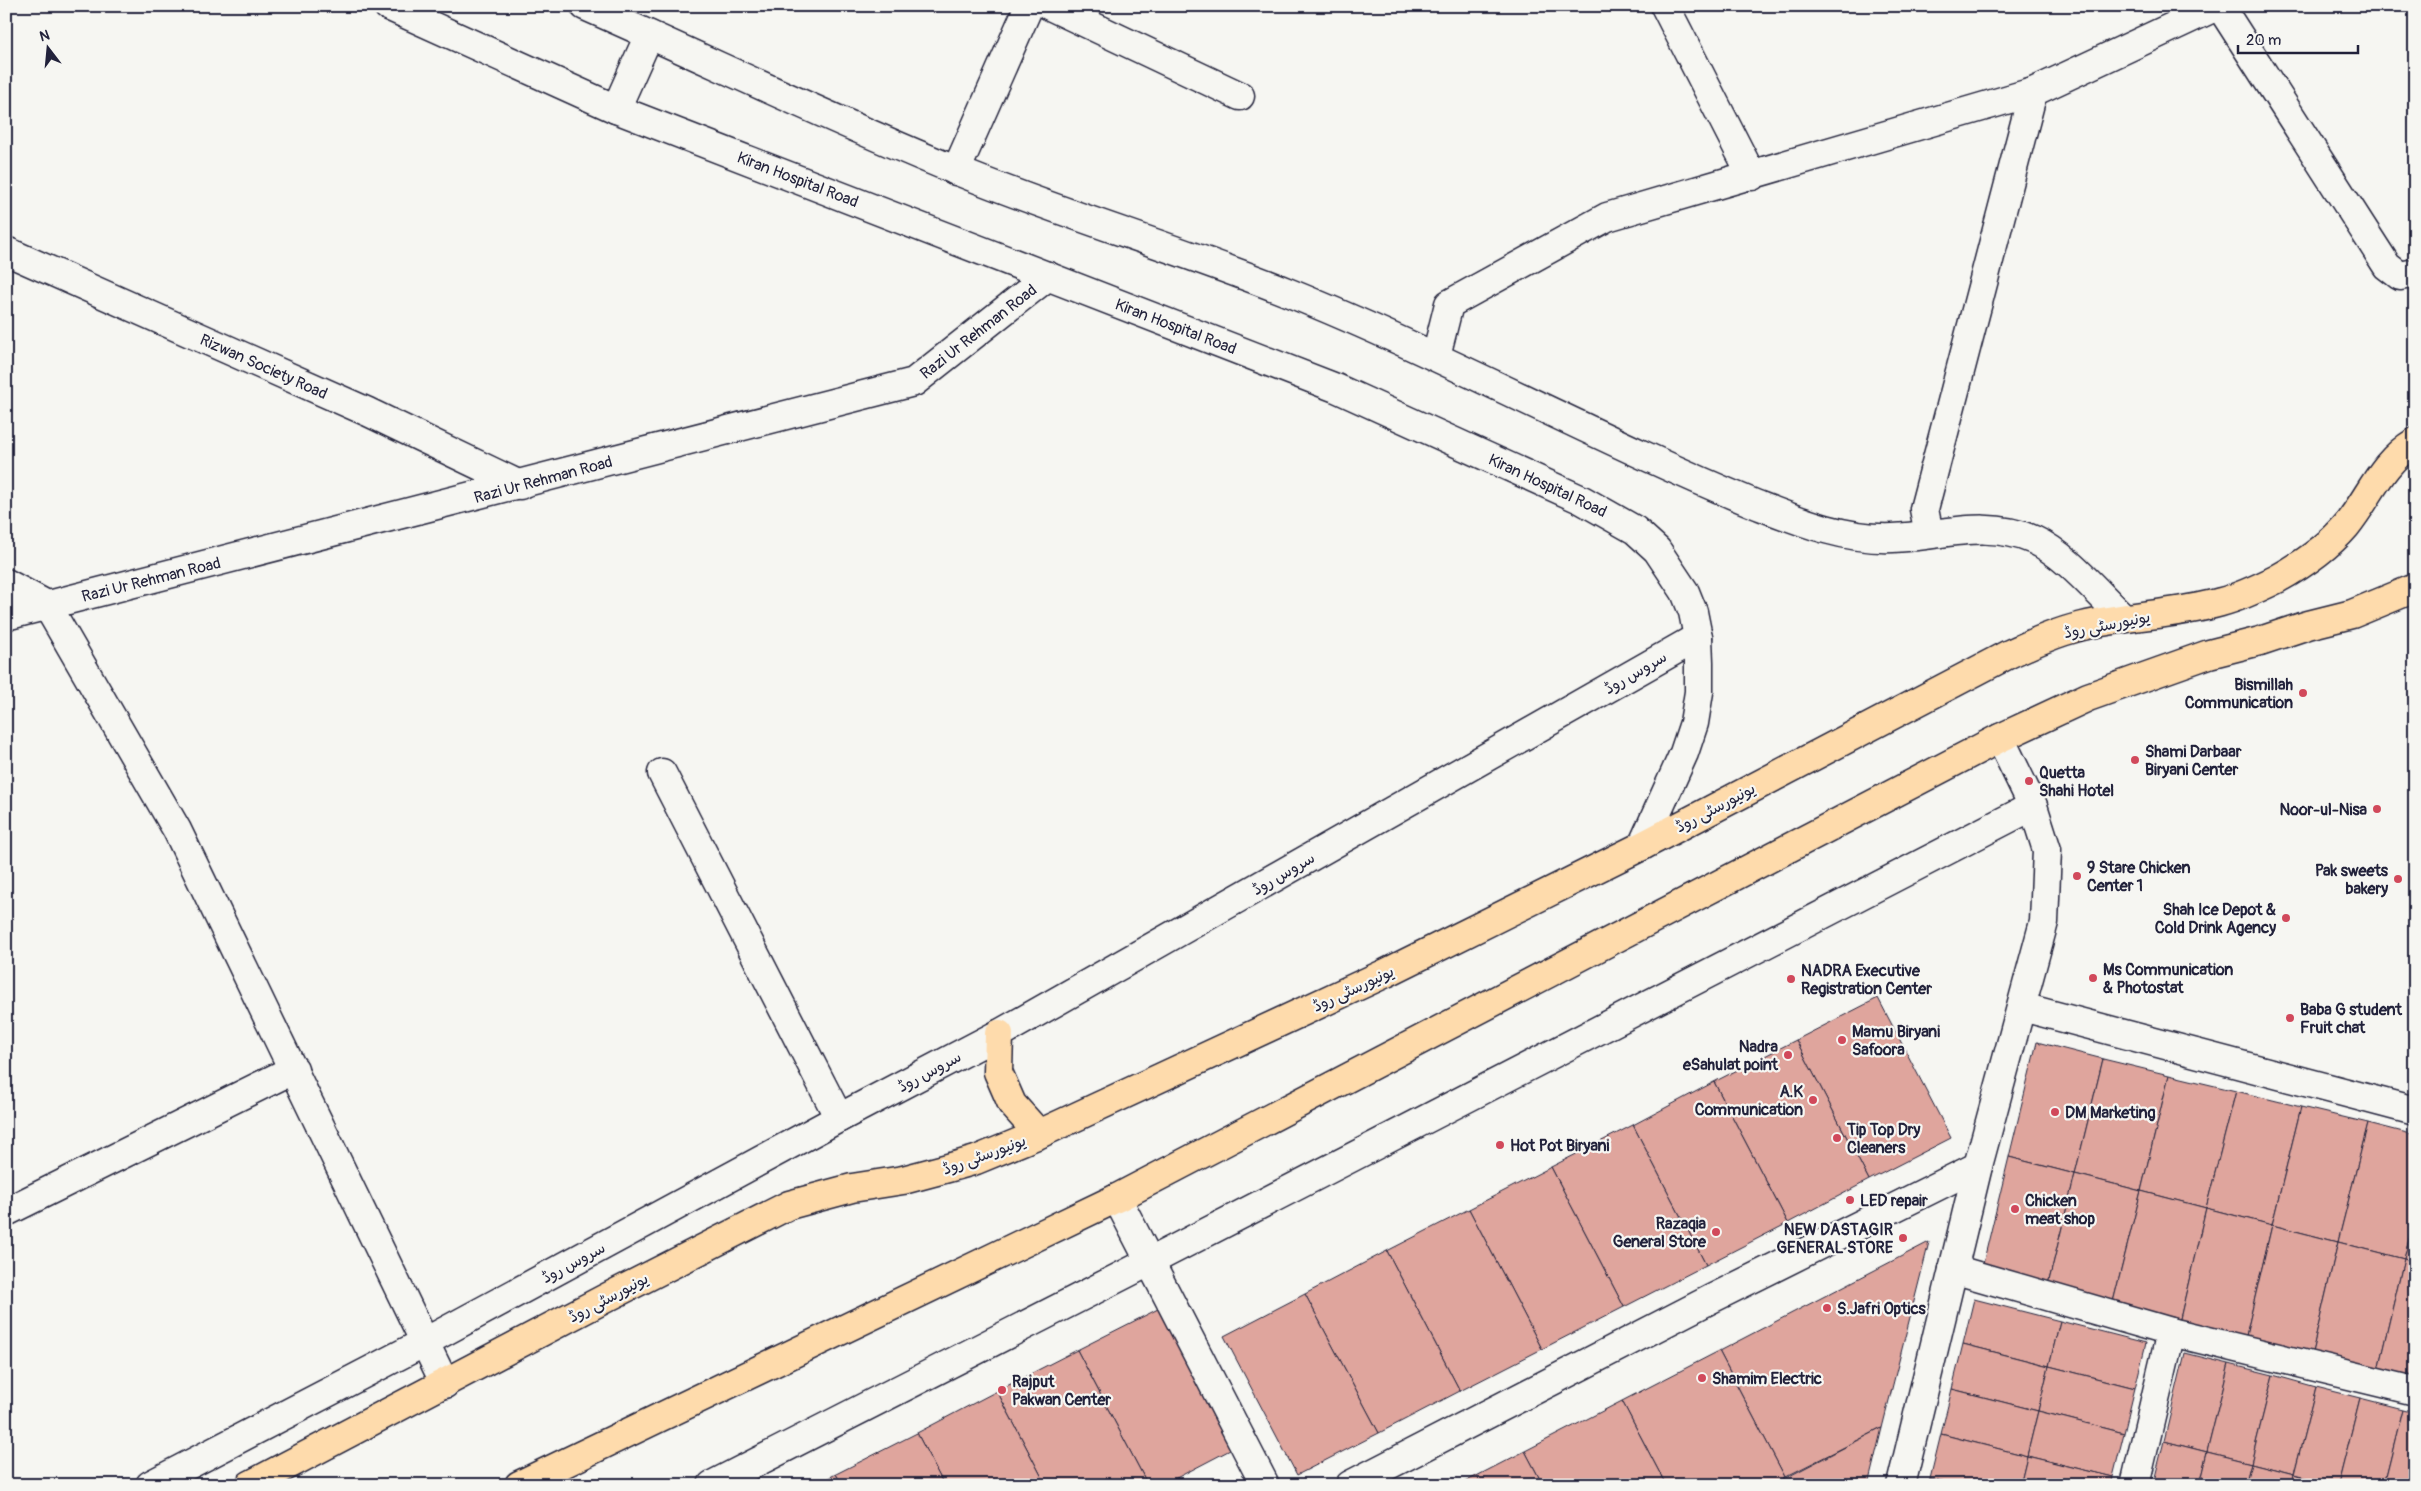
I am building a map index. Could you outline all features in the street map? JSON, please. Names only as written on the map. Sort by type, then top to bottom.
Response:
[{"type":"main road","name":"یونیورسٹی روڈ","points":[[250,1485],[606,1298],[789,1206],[852,1188],[903,1180],[958,1166],[1039,1134],[1386,973],[1642,846],[2009,654],[2051,635],[2081,626],[2123,618],[2182,611],[2221,602],[2268,583],[2303,564],[2327,545],[2346,526],[2379,475],[2392,460],[2415,442]]},
{"type":"main road","points":[[519,1485],[1117,1198],[2000,738],[2088,697],[2209,654],[2260,642],[2308,625],[2352,614],[2415,588]]},
{"type":"main road","points":[[999,1034],[998,1072],[1012,1104],[1039,1134]]},
{"type":"street","name":"Kiran Hospital Road","points":[[388,6],[616,109],[1336,388],[1574,496],[1613,516],[1635,530],[1657,550],[1685,592],[1693,612],[1698,636],[1698,692],[1694,723],[1684,753],[1642,846]]},
{"type":"street","points":[[585,6],[956,171],[1285,292],[1436,356],[1625,446],[1756,504],[1819,527],[1866,537],[1894,538],[1970,529],[2013,532],[2036,541],[2056,554],[2123,618]]},
{"type":"street","points":[[956,171],[1029,6]]},
{"type":"street","points":[[1050,6],[1240,96]]},
{"type":"street","points":[[1665,6],[1752,176]]},
{"type":"street","points":[[1436,356],[1449,304],[1607,217],[2033,92],[2219,6],[2387,266],[2400,276],[2415,273]]},
{"type":"street","points":[[616,109],[649,34]]},
{"type":"street","points":[[1929,534],[1924,509],[2033,92]]},
{"type":"street","name":"Rizwan Society Road","points":[[6,251],[368,412],[520,485]]},
{"type":"street","name":"Razi Ur Rehman Road","points":[[6,616],[914,382],[1048,276]]},
{"type":"street","points":[[6,582],[47,605],[177,830],[294,1069],[444,1384]]},
{"type":"street","name":"سروس روڈ","points":[[150,1485],[425,1342],[839,1118],[999,1034],[1698,636]]},
{"type":"street","points":[[1901,1485],[1978,1166],[2044,922],[2047,850],[2033,806],[2000,738]]},
{"type":"street","points":[[662,773],[839,1118]]},
{"type":"street","points":[[712,1485],[2033,806]]},
{"type":"street","points":[[2022,1007],[2415,1112]]},
{"type":"street","points":[[6,1212],[294,1069]]},
{"type":"street","points":[[1350,1485],[1711,1299],[1978,1166]]},
{"type":"street","points":[[1117,1198],[1265,1485]]},
{"type":"street","points":[[1953,1268],[2171,1332],[2415,1391]]},
{"type":"street","points":[[2134,1485],[2171,1332]]},
{"type":"building","points":[[1878,998],[1951,1138],[1869,1180],[1796,1040]]},
{"type":"building","points":[[1796,1040],[1869,1180],[1788,1223],[1714,1082]]},
{"type":"building","name":"DM Marketing","points":[[2037,1042],[2103,1059],[2075,1174],[2009,1157]]},
{"type":"building","points":[[2103,1059],[2169,1075],[2141,1191],[2075,1174]]},
{"type":"building","points":[[2169,1075],[2236,1091],[2206,1208],[2141,1191]]},
{"type":"building","points":[[1714,1082],[1788,1223],[1706,1265],[1633,1125]]},
{"type":"building","points":[[2236,1091],[2301,1107],[2272,1225],[2206,1208]]},
{"type":"building","points":[[2301,1107],[2368,1123],[2338,1242],[2272,1225]]},
{"type":"building","points":[[2368,1123],[2415,1135],[2415,1216],[2404,1259],[2338,1242]]},
{"type":"building","points":[[1633,1125],[1706,1265],[1624,1307],[1551,1167]]},
{"type":"building","points":[[2009,1157],[2075,1174],[2047,1289],[1981,1272]]},
{"type":"building","points":[[1551,1167],[1624,1307],[1542,1349],[1469,1209]]},
{"type":"building","points":[[2075,1174],[2141,1191],[2112,1306],[2047,1289]]},
{"type":"building","points":[[2141,1191],[2206,1208],[2179,1323],[2112,1306]]},
{"type":"building","points":[[2206,1208],[2272,1225],[2245,1340],[2179,1323]]},
{"type":"building","points":[[1469,1209],[1542,1349],[1460,1391],[1387,1251]]},
{"type":"building","points":[[2415,1216],[2415,1262],[2404,1259]]},
{"type":"building","points":[[2272,1225],[2338,1242],[2311,1357],[2245,1340]]},
{"type":"building","points":[[1929,1242],[1882,1428],[1785,1477],[1719,1351]]},
{"type":"building","points":[[2338,1242],[2404,1259],[2377,1374],[2311,1357]]},
{"type":"building","points":[[1387,1251],[1460,1391],[1379,1433],[1305,1294]]},
{"type":"building","points":[[2404,1259],[2415,1262],[2415,1383],[2377,1374]]},
{"type":"building","points":[[1305,1294],[1379,1433],[1297,1475],[1224,1336]]},
{"type":"building","points":[[1974,1299],[2060,1321],[2049,1366],[1963,1344]]},
{"type":"building","points":[[1158,1309],[1232,1449],[1163,1485],[1148,1485],[1077,1350]]},
{"type":"building","points":[[2060,1321],[2146,1343],[2135,1388],[2049,1366]]},
{"type":"building","points":[[1963,1344],[2049,1366],[2038,1411],[1952,1389]]},
{"type":"building","points":[[1077,1350],[1148,1485],[1046,1485],[997,1391]]},
{"type":"building","points":[[1719,1351],[1785,1477],[1771,1485],[1666,1485],[1622,1401]]},
{"type":"building","points":[[2185,1353],[2229,1364],[2207,1452],[2164,1441]]},
{"type":"building","points":[[2229,1364],[2273,1375],[2251,1463],[2207,1452]]},
{"type":"building","points":[[2049,1366],[2135,1388],[2124,1433],[2038,1411]]},
{"type":"building","points":[[2273,1375],[2316,1387],[2294,1474],[2251,1463]]},
{"type":"building","points":[[2316,1387],[2360,1398],[2338,1485],[2294,1474]]},
{"type":"building","points":[[1952,1389],[2038,1411],[2027,1456],[1941,1434]]},
{"type":"building","points":[[997,1391],[1046,1485],[944,1485],[917,1433]]},
{"type":"building","points":[[2360,1398],[2403,1409],[2384,1485],[2338,1485]]},
{"type":"building","points":[[1622,1401],[1666,1485],[1543,1485],[1525,1451]]},
{"type":"building","points":[[2403,1409],[2415,1412],[2415,1485],[2384,1485]]},
{"type":"building","points":[[2038,1411],[2124,1433],[2113,1477],[2027,1456]]},
{"type":"building","points":[[1882,1428],[1868,1485],[1772,1485]]},
{"type":"building","points":[[917,1433],[944,1485],[842,1485],[836,1474]]},
{"type":"building","points":[[1941,1434],[2027,1456],[2020,1485],[1953,1485],[1930,1479]]},
{"type":"building","points":[[2164,1441],[2207,1452],[2199,1485],[2153,1485]]},
{"type":"building","points":[[1525,1451],[1543,1485],[1459,1485]]},
{"type":"building","points":[[2207,1452],[2251,1463],[2245,1485],[2199,1485]]},
{"type":"building","points":[[2027,1456],[2113,1477],[2111,1485],[2020,1485]]},
{"type":"building","points":[[2251,1463],[2294,1474],[2292,1485],[2245,1485]]},
{"type":"building","points":[[836,1474],[842,1485],[814,1485]]},
{"type":"building","points":[[2294,1474],[2300,1476],[2335,1485],[2292,1485]]},
{"type":"building","points":[[1930,1479],[1953,1485],[1928,1485]]},
{"type":"place","name":"Bismillah Communication","points":[[2303,693]]},
{"type":"place","name":"Shami Darbaar Biryani Center","points":[[2135,760]]},
{"type":"place","name":"Quetta Shahi Hotel","points":[[2029,781]]},
{"type":"place","name":"Noor-ul-Nisa","points":[[2377,809]]},
{"type":"place","name":"9 Stare Chicken Center 1","points":[[2077,876]]},
{"type":"place","name":"Pak sweets bakery","points":[[2398,879]]},
{"type":"place","name":"Shah Ice Depot & Cold Drink Agency","points":[[2286,918]]},
{"type":"place","name":"Ms Communication & Photostat","points":[[2093,978]]},
{"type":"place","name":"NADRA Executive Registration Center","points":[[1791,979]]},
{"type":"place","name":"Baba G student Fruit chat","points":[[2290,1018]]},
{"type":"place","name":"Mamu Biryani Safoora","points":[[1842,1040]]},
{"type":"place","name":"Nadra eSahulat point","points":[[1788,1055]]},
{"type":"place","name":"A.K Communication","points":[[1813,1100]]},
{"type":"place","name":"DM Marketing","points":[[2055,1112]]},
{"type":"place","name":"Tip Top Dry Cleaners","points":[[1837,1138]]},
{"type":"place","name":"Hot Pot Biryani","points":[[1500,1145]]},
{"type":"place","name":"LED repair","points":[[1850,1200]]},
{"type":"place","name":"Chicken meat shop","points":[[2015,1209]]},
{"type":"place","name":"Razaqia General Store","points":[[1716,1232]]},
{"type":"place","name":"NEW DASTAGIR GENERAL STORE","points":[[1903,1238]]},
{"type":"place","name":"S.Jafri Optics","points":[[1827,1308]]},
{"type":"place","name":"Shamim Electric","points":[[1702,1378]]},
{"type":"place","name":"Rajput Pakwan Center","points":[[1002,1390]]}]
